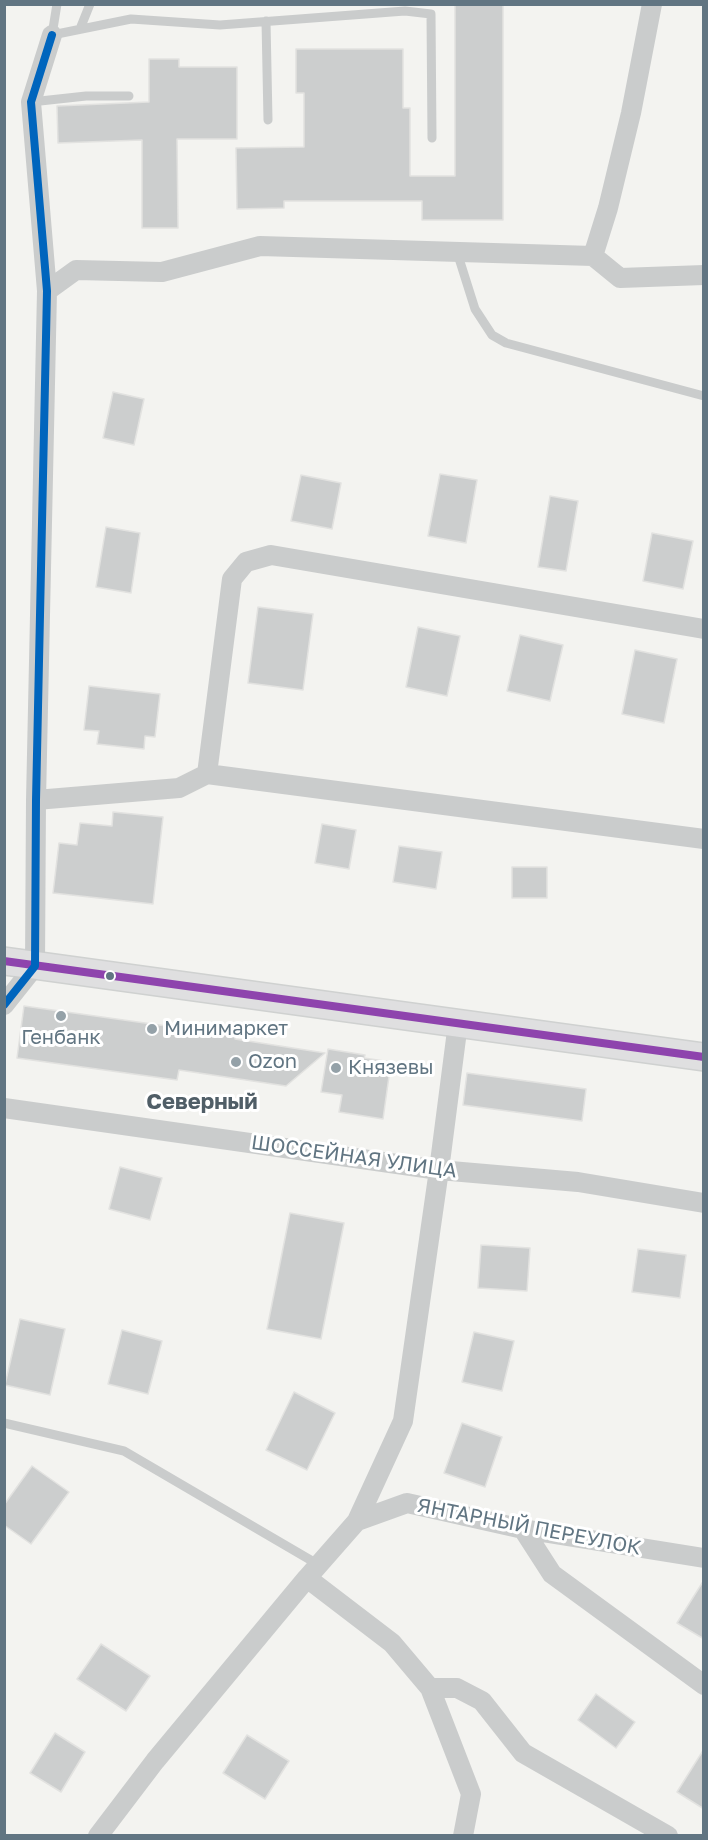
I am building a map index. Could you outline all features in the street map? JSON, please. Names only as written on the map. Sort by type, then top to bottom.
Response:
[{"type":"main road","points":[[4,961],[704,1058]]},
{"type":"street","points":[[593,256],[608,208],[632,113],[652,4]]},
{"type":"street","points":[[4,1005],[35,966],[36,800],[47,291],[31,102],[52,35]]},
{"type":"street","points":[[47,291],[76,270],[162,272],[260,246],[593,256],[620,278],[704,275]]},
{"type":"street","points":[[207,774],[232,579],[246,562],[271,555],[704,629]]},
{"type":"street","points":[[36,800],[179,788],[207,774],[704,839]]},
{"type":"street","points":[[98,1836],[155,1761],[357,1521],[403,1421],[458,1023]]},
{"type":"street","name":"ШОССЕЙНАЯ УЛИЦА","points":[[4,1108],[439,1170],[578,1182],[704,1203]]},
{"type":"street","name":"ЯНТАРНЫЙ ПЕРЕУЛОК","points":[[357,1521],[407,1503],[523,1529],[704,1558]]},
{"type":"street","points":[[523,1529],[552,1574],[704,1685]]},
{"type":"street","points":[[313,1572],[392,1643],[430,1688],[471,1794],[463,1836]]},
{"type":"street","points":[[430,1688],[457,1688],[482,1701],[523,1753],[668,1836]]},
{"type":"lane","points":[[57,4],[52,35],[131,19],[219,25],[405,11],[431,14],[432,138]]},
{"type":"lane","points":[[80,30],[90,4]]},
{"type":"lane","points":[[266,21],[268,120]]},
{"type":"lane","points":[[31,102],[86,96],[129,96]]},
{"type":"lane","points":[[457,252],[475,309],[492,335],[506,343],[704,396]]},
{"type":"lane","points":[[4,1423],[124,1451],[313,1572]]},
{"type":"building","points":[[455,4],[503,4],[503,220],[422,220],[422,201],[284,201],[284,208],[237,209],[236,148],[304,147],[304,93],[296,93],[296,49],[403,49],[403,108],[410,108],[410,176],[455,176]]},
{"type":"building","points":[[149,59],[179,59],[179,67],[237,67],[237,139],[177,139],[178,228],[142,228],[142,140],[58,143],[57,106],[149,102]]},
{"type":"building","points":[[113,392],[144,399],[134,445],[103,438]]},
{"type":"building","points":[[440,474],[477,480],[466,543],[428,536]]},
{"type":"building","points":[[301,475],[341,483],[332,529],[291,521]]},
{"type":"building","points":[[550,496],[578,501],[566,571],[538,567]]},
{"type":"building","points":[[106,527],[140,533],[131,593],[96,587]]},
{"type":"building","points":[[652,533],[693,541],[683,589],[643,581]]},
{"type":"building","points":[[258,607],[313,614],[303,690],[248,683]]},
{"type":"building","points":[[418,627],[460,636],[447,696],[406,687]]},
{"type":"building","points":[[520,635],[563,645],[550,701],[507,691]]},
{"type":"building","points":[[635,650],[677,659],[664,723],[622,714]]},
{"type":"building","points":[[89,686],[160,694],[155,737],[145,736],[144,749],[97,744],[99,731],[84,730]]},
{"type":"building","points":[[113,812],[163,817],[153,904],[53,893],[59,843],[77,845],[80,823],[112,826]]},
{"type":"building","points":[[322,824],[356,830],[349,869],[315,863]]},
{"type":"building","points":[[399,846],[442,852],[436,889],[393,882]]},
{"type":"building","points":[[512,867],[547,867],[547,898],[512,898]]},
{"type":"building","points":[[24,1006],[236,1034],[235,1039],[325,1053],[286,1086],[179,1070],[177,1080],[17,1058]]},
{"type":"building","points":[[328,1049],[391,1062],[383,1119],[339,1112],[342,1095],[321,1092]]},
{"type":"building","points":[[467,1073],[586,1089],[582,1121],[463,1105]]},
{"type":"building","points":[[120,1167],[162,1178],[150,1220],[109,1209]]},
{"type":"building","points":[[290,1213],[344,1223],[321,1339],[267,1329]]},
{"type":"building","points":[[481,1245],[530,1248],[527,1291],[478,1288]]},
{"type":"building","points":[[638,1249],[686,1255],[680,1298],[632,1292]]},
{"type":"building","points":[[20,1319],[65,1329],[50,1395],[5,1385]]},
{"type":"building","points":[[122,1330],[162,1341],[148,1394],[108,1384]]},
{"type":"building","points":[[474,1332],[514,1341],[502,1391],[462,1382]]},
{"type":"building","points":[[294,1392],[335,1413],[307,1470],[266,1450]]},
{"type":"building","points":[[462,1423],[502,1437],[485,1487],[444,1473]]},
{"type":"building","points":[[32,1466],[69,1492],[31,1544],[4,1525],[4,1505]]},
{"type":"building","points":[[704,1580],[704,1639],[677,1623]]},
{"type":"building","points":[[101,1644],[150,1676],[126,1711],[77,1679]]},
{"type":"building","points":[[596,1694],[635,1722],[616,1748],[578,1720]]},
{"type":"building","points":[[55,1733],[85,1752],[61,1792],[30,1773]]},
{"type":"building","points":[[247,1735],[289,1761],[265,1799],[223,1773]]},
{"type":"building","points":[[704,1749],[704,1809],[677,1792]]},
{"type":"transit line","points":[[4,1005],[35,966],[36,800],[47,291],[31,102],[52,35]]},
{"type":"transit line","points":[[4,961],[704,1057]]},
{"type":"place","name":"Генбанк","points":[[61,1016]]},
{"type":"place","name":"Минимаркет","points":[[152,1029]]},
{"type":"place","name":"Ozon","points":[[236,1062]]},
{"type":"place","name":"Князевы","points":[[336,1068]]},
{"type":"district","name":"Северный","points":[[202,1102]]}]
